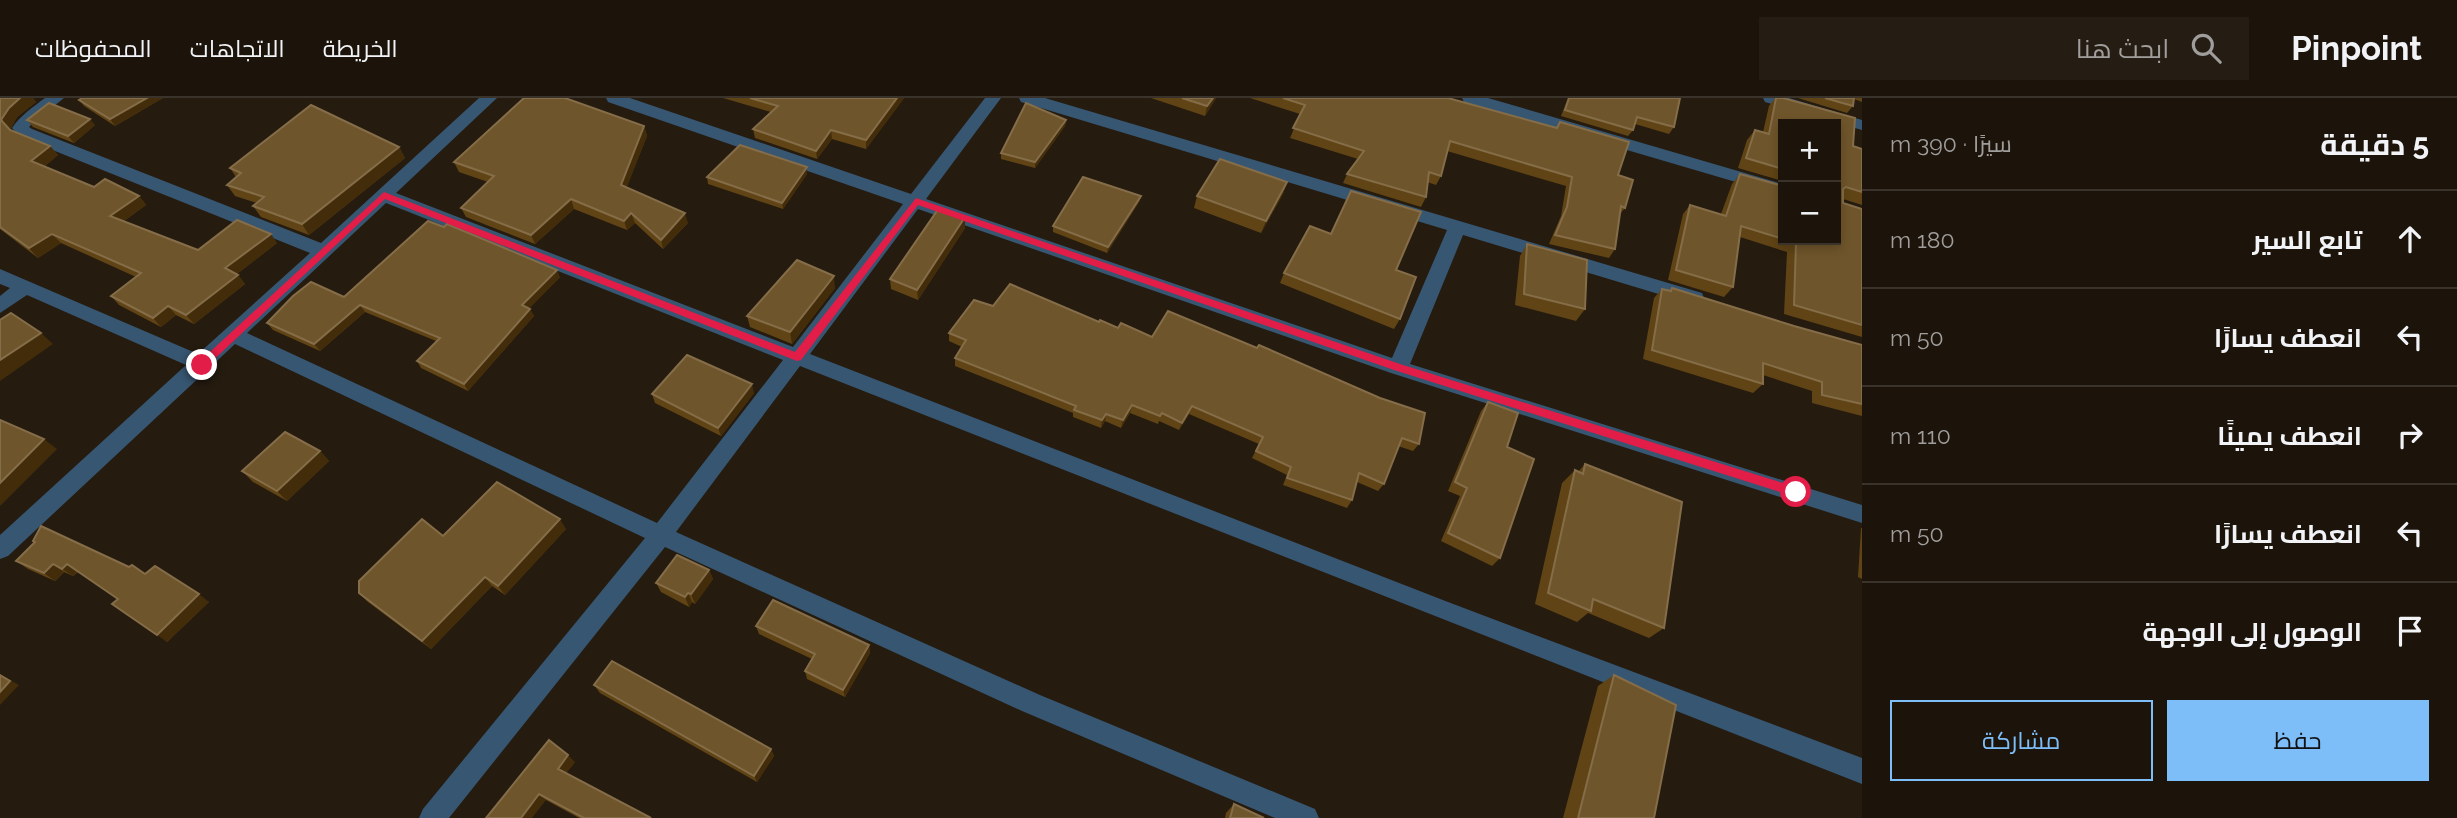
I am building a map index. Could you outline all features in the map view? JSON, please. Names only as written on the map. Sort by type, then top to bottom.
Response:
[{"type":"street","points":[[56,98],[27,119],[20,128],[26,133],[324,251]]},
{"type":"street","points":[[0,549],[489,98]]},
{"type":"street","points":[[614,98],[1398,368],[1862,514]]},
{"type":"street","points":[[432,818],[661,535],[993,98]]},
{"type":"street","points":[[1027,98],[1718,305]]},
{"type":"street","points":[[1470,98],[1778,189]]},
{"type":"street","points":[[1771,98],[1862,125]]},
{"type":"street","points":[[384,195],[1440,609],[1862,771]]},
{"type":"street","points":[[1398,368],[1457,228]]},
{"type":"street","points":[[0,276],[202,365]]},
{"type":"street","points":[[0,306],[26,287]]},
{"type":"street","points":[[233,335],[661,535],[1031,703],[1306,818]]},
{"type":"building","points":[[0,98],[20,98],[1,120],[10,130],[50,146],[31,161],[94,187],[105,179],[139,196],[110,216],[198,250],[237,220],[271,234],[225,268],[238,275],[186,315],[168,306],[153,318],[111,296],[141,273],[52,234],[29,248],[0,227]]},
{"type":"building","points":[[147,98],[110,119],[79,100]]},
{"type":"building","points":[[524,98],[565,98],[644,126],[621,185],[685,213],[661,240],[631,213],[624,221],[571,199],[531,235],[461,208],[494,176],[454,162]]},
{"type":"building","points":[[750,98],[897,98],[866,140],[831,130],[816,151],[753,129],[778,106]]},
{"type":"building","points":[[1182,98],[1213,98],[1207,106]]},
{"type":"building","points":[[1283,98],[1448,98],[1557,128],[1560,122],[1629,142],[1618,175],[1633,180],[1625,208],[1621,206],[1615,249],[1555,235],[1567,207],[1572,177],[1450,141],[1441,176],[1429,172],[1426,197],[1347,174],[1364,151],[1293,128],[1305,105]]},
{"type":"building","points":[[1569,98],[1680,98],[1674,127],[1637,117],[1633,130],[1565,110]]},
{"type":"building","points":[[1776,98],[1855,118],[1853,146],[1862,149],[1862,192],[1846,187],[1843,189],[1843,203],[1862,209],[1862,325],[1794,305],[1796,245],[1841,245],[1841,119],[1778,119],[1778,168],[1746,158],[1755,130],[1769,134]]},
{"type":"building","points":[[1825,98],[1854,98],[1853,106]]},
{"type":"building","points":[[49,103],[90,119],[68,136],[27,120]]},
{"type":"building","points":[[1026,103],[1066,120],[1035,162],[1001,153]]},
{"type":"building","points":[[311,105],[399,147],[302,224],[253,206],[264,197],[227,185],[241,173],[230,168]]},
{"type":"building","points":[[740,145],[807,167],[782,203],[707,177]]},
{"type":"building","points":[[1220,159],[1287,182],[1266,221],[1197,196]]},
{"type":"building","points":[[1740,174],[1778,185],[1778,237],[1741,226],[1733,287],[1676,270],[1690,205],[1726,216]]},
{"type":"building","points":[[1083,177],[1141,196],[1108,247],[1053,226]]},
{"type":"building","points":[[1351,191],[1421,212],[1396,270],[1416,277],[1400,319],[1284,273],[1310,226],[1331,234]]},
{"type":"building","points":[[939,208],[965,217],[917,290],[890,279]]},
{"type":"building","points":[[428,221],[444,227],[447,224],[557,270],[522,305],[530,309],[464,384],[417,361],[440,338],[360,305],[314,344],[267,323],[311,282],[344,297]]},
{"type":"building","points":[[1527,244],[1587,260],[1585,309],[1524,294]]},
{"type":"building","points":[[797,260],[834,276],[790,332],[747,316]]},
{"type":"building","points":[[1010,284],[1099,322],[1100,320],[1118,328],[1121,323],[1152,337],[1168,311],[1257,348],[1259,345],[1380,398],[1425,413],[1419,444],[1402,438],[1384,484],[1359,473],[1352,500],[1287,478],[1291,467],[1256,451],[1263,437],[1192,406],[1182,423],[1162,413],[1160,416],[1132,405],[1123,420],[1106,414],[1102,420],[1074,410],[1076,406],[955,358],[966,340],[949,333],[974,300],[993,306]]},
{"type":"building","points":[[1672,288],[1862,345],[1862,404],[1822,395],[1822,382],[1763,363],[1763,384],[1652,350],[1662,289],[1671,291]]},
{"type":"building","points":[[11,313],[41,333],[0,360],[0,320]]},
{"type":"building","points":[[687,355],[752,384],[718,428],[652,394]]},
{"type":"building","points":[[1488,402],[1518,413],[1507,447],[1534,459],[1500,558],[1448,533],[1467,488],[1455,482]]},
{"type":"building","points":[[0,420],[44,439],[0,483]]},
{"type":"building","points":[[285,432],[320,451],[277,491],[242,471]]},
{"type":"building","points":[[1585,464],[1682,502],[1664,628],[1593,599],[1591,611],[1548,593],[1575,470],[1583,474]]},
{"type":"building","points":[[497,482],[560,519],[498,586],[485,577],[422,641],[359,593],[359,581],[422,519],[443,536]]},
{"type":"building","points":[[41,526],[129,567],[132,565],[145,574],[155,566],[199,594],[157,635],[112,604],[118,599],[67,564],[62,569],[53,564],[44,573],[16,561],[35,542],[33,541]]},
{"type":"building","points":[[677,555],[709,570],[691,594],[688,593],[685,597],[656,583]]},
{"type":"building","points":[[773,600],[869,645],[843,690],[805,671],[815,654],[756,626]]},
{"type":"building","points":[[612,661],[771,749],[754,776],[594,685]]},
{"type":"building","points":[[0,675],[10,681],[0,692]]},
{"type":"building","points":[[1614,675],[1676,705],[1654,818],[1578,818]]},
{"type":"building","points":[[549,740],[568,755],[558,769],[651,818],[584,818],[539,794],[521,818],[486,818]]},
{"type":"building","points":[[1234,804],[1264,818],[1230,818]]},
{"type":"route","points":[[202,365],[384,195],[797,357],[916,201],[1398,368],[1796,492]]}]
